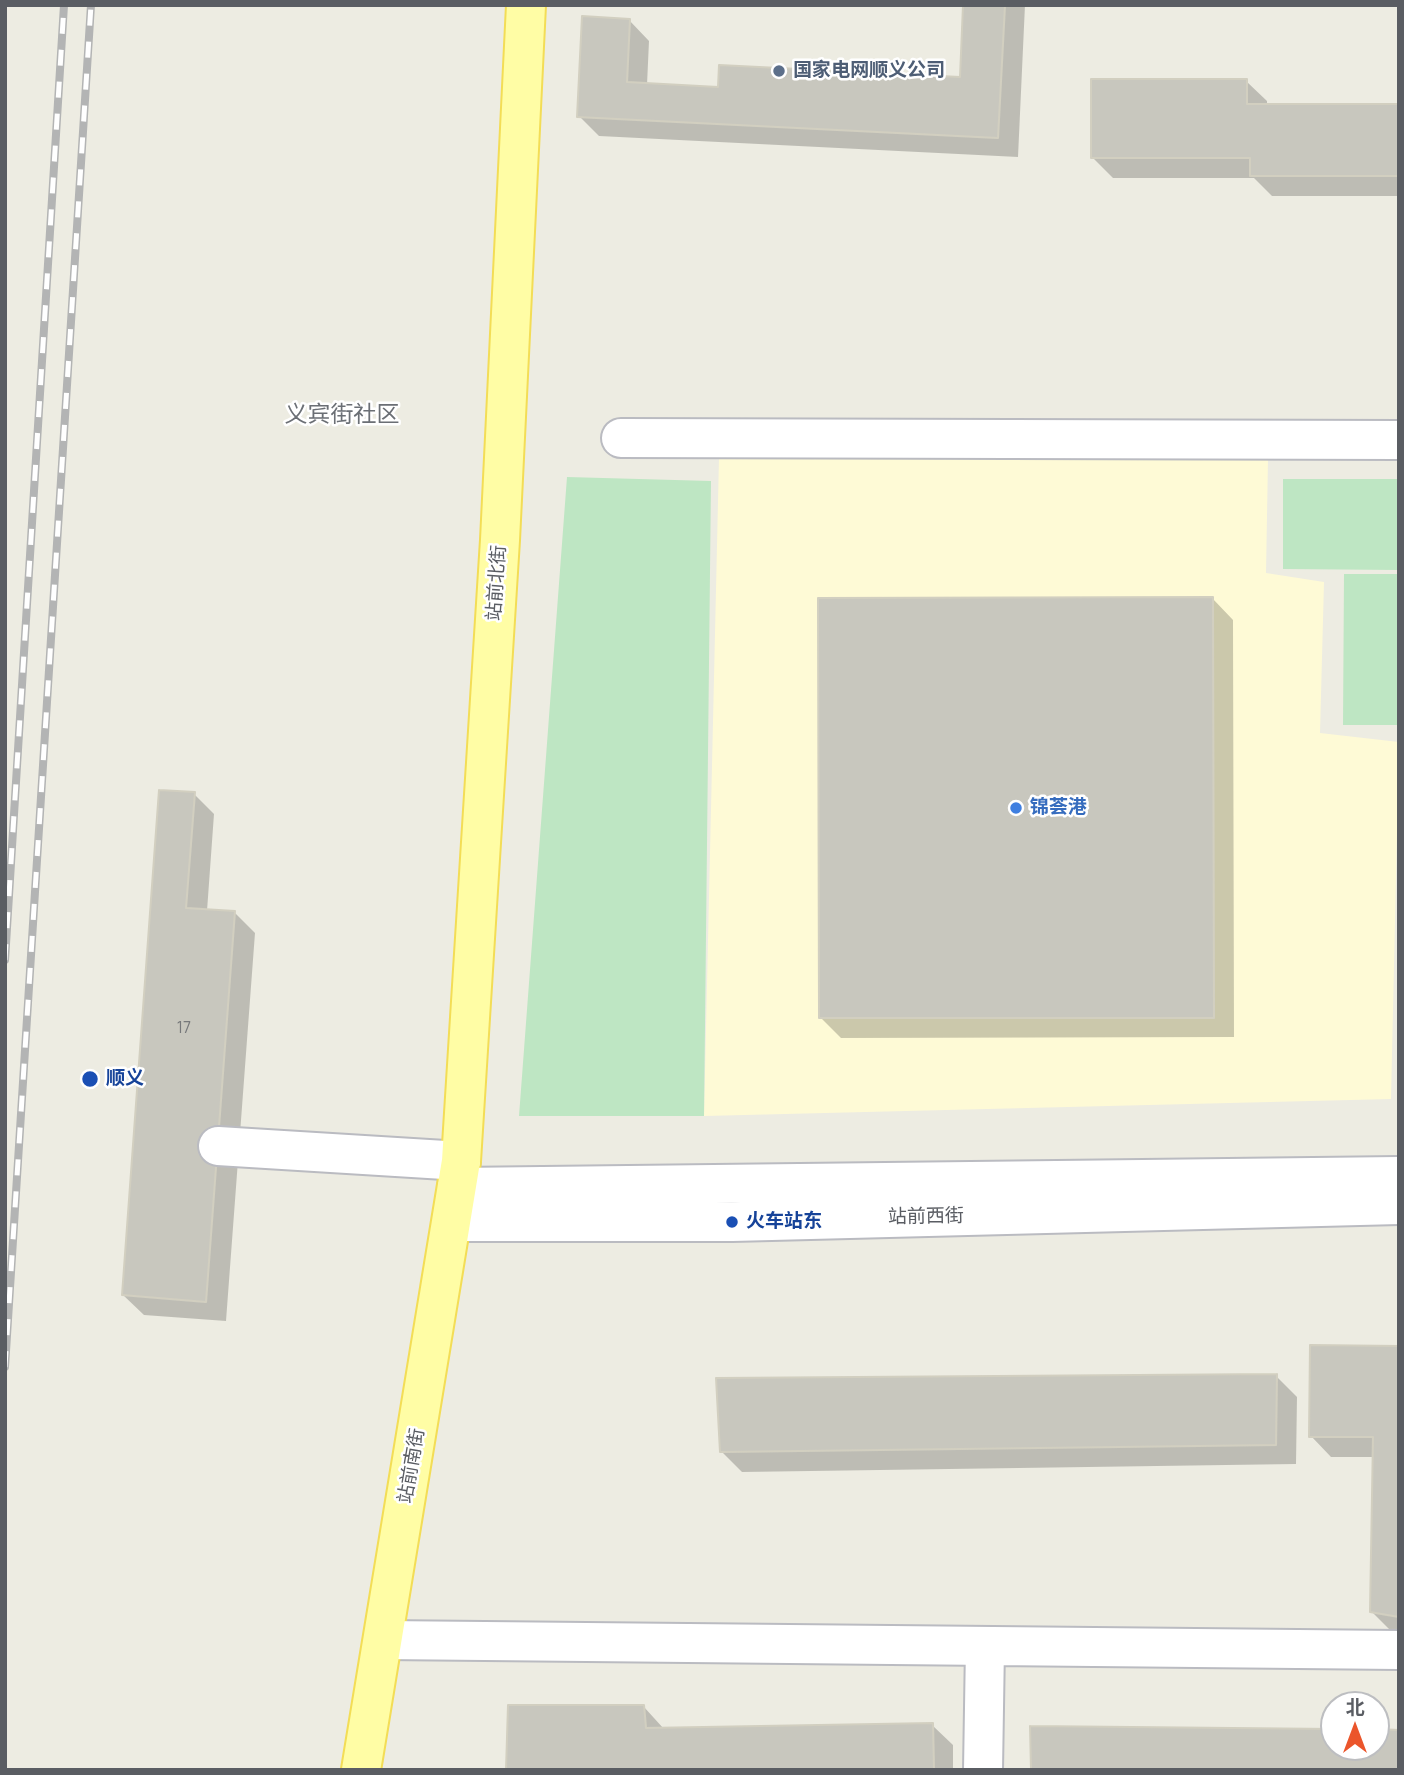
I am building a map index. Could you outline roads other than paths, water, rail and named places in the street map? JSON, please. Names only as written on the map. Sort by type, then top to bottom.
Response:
[{"type":"main road","name":"站前北街","points":[[457,1190],[500,540],[526,5]]},
{"type":"main road","name":"站前南街","points":[[361,1770],[457,1190]]},
{"type":"street","points":[[621,438],[1399,440]]},
{"type":"street","points":[[218,1146],[457,1190]]},
{"type":"street","name":"站前西街","points":[[457,1190],[1399,1176]]},
{"type":"street","name":"站前西街","points":[[457,1190],[732,1222],[1399,1205]]},
{"type":"street","points":[[383,1640],[1399,1650]]},
{"type":"street","points":[[983,1770],[985,1646]]},
{"type":"railway","points":[[5,960],[64,5]]},
{"type":"railway","points":[[5,1367],[91,5]]},
{"type":"place","name":"国家电网顺义公司","points":[[779,71]]},
{"type":"place","name":"锦荟港","points":[[1016,808]]},
{"type":"place","name":"顺义","points":[[90,1079]]},
{"type":"place","name":"火车站东","points":[[732,1222]]},
{"type":"district","name":"义宾街社区","points":[[342,416]]}]
